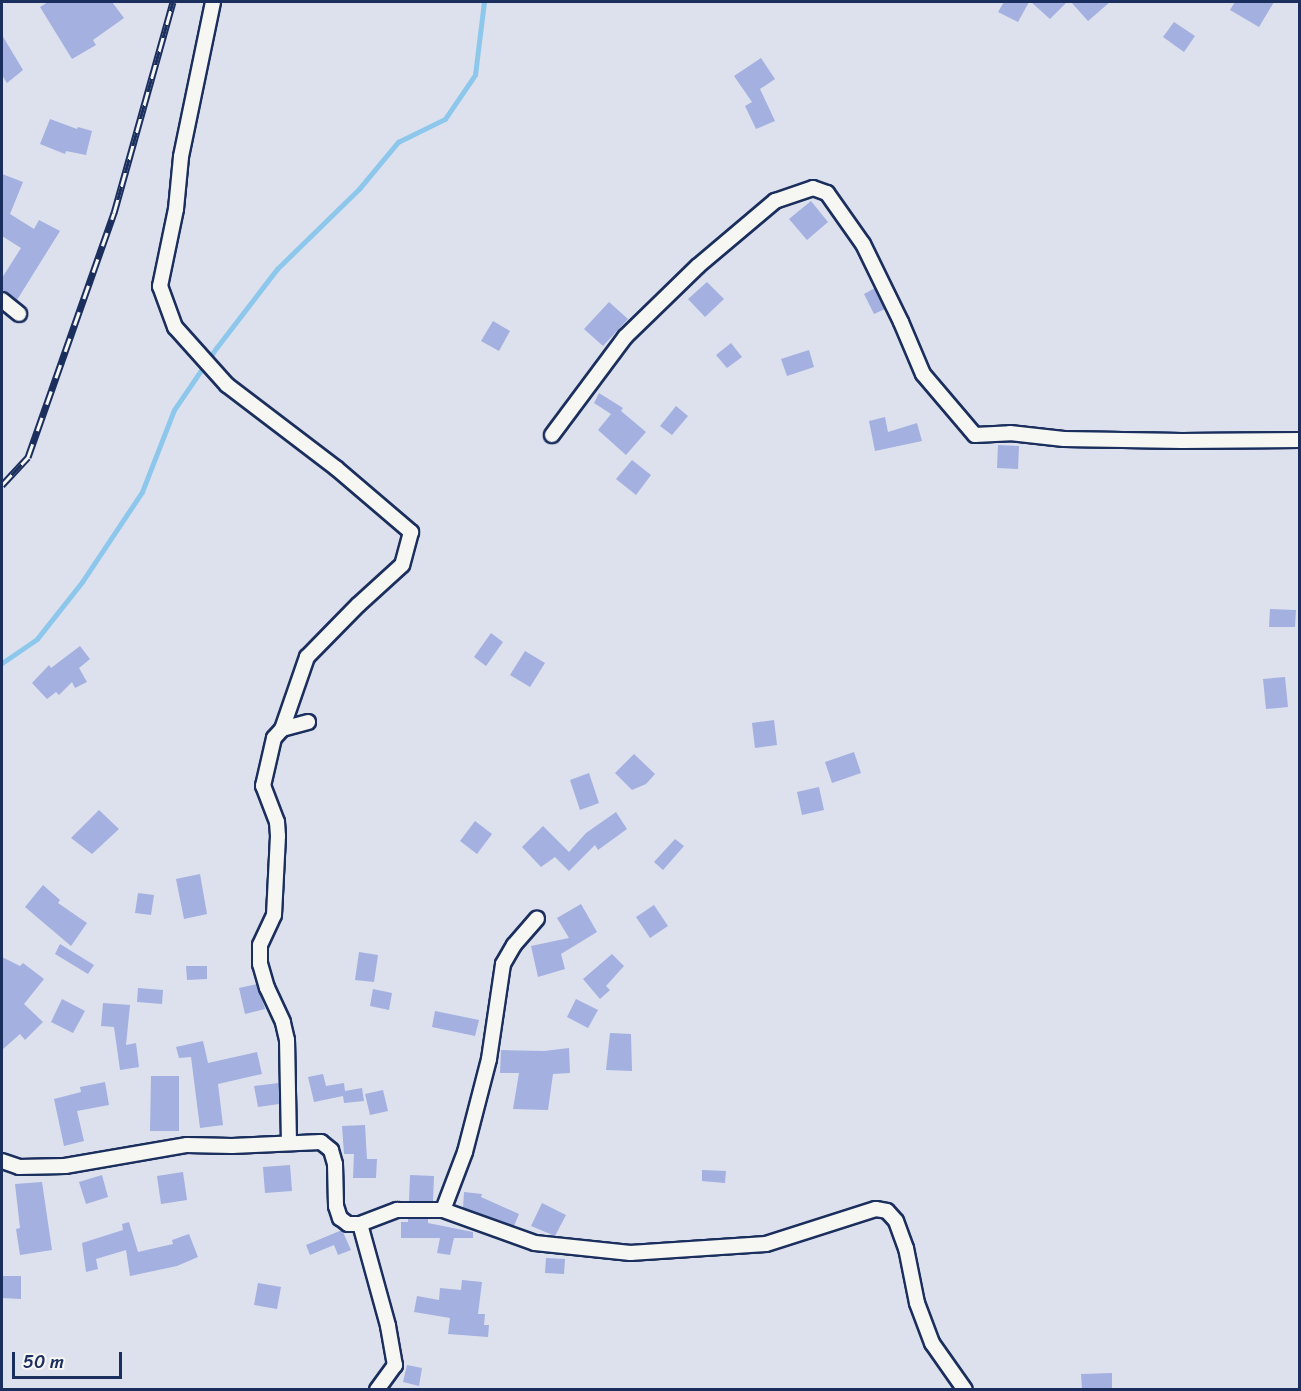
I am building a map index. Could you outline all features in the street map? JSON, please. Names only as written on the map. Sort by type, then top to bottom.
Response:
[{"type":"street","points":[[213,2],[181,157],[176,209],[160,286],[175,327],[227,385],[336,468],[411,532],[402,565],[358,605],[307,657],[282,729],[274,738],[269,752],[263,786],[277,822],[278,836],[274,915],[260,945],[260,964],[267,987],[284,1022],[287,1040],[290,1143]]},
{"type":"street","points":[[552,435],[625,338],[669,294],[742,227],[775,201],[813,188],[826,193],[863,244],[902,322],[923,374],[975,435],[1010,433],[1064,439],[1182,441],[1299,440]]},
{"type":"street","points":[[2,300],[19,314]]},
{"type":"street","points":[[282,729],[308,722]]},
{"type":"street","points":[[443,1210],[465,1152],[489,1059],[503,964],[514,945],[537,919]]},
{"type":"street","points":[[2,1161],[19,1167],[64,1166],[187,1145],[321,1142],[327,1144],[336,1164],[336,1206],[340,1218],[348,1224],[360,1224],[397,1210],[443,1210],[534,1243],[630,1253],[766,1244],[876,1209],[887,1211],[896,1221],[906,1248],[917,1303],[932,1343],[965,1389]]},
{"type":"street","points":[[360,1224],[388,1326],[395,1365],[377,1389]]},
{"type":"building","points":[[48,2],[112,2],[124,18],[93,40],[96,45],[72,59],[40,7]]},
{"type":"building","points":[[1004,2],[1029,2],[1018,22],[998,12]]},
{"type":"building","points":[[1031,2],[1067,2],[1050,19]]},
{"type":"building","points":[[1071,2],[1110,2],[1088,21]]},
{"type":"building","points":[[1235,2],[1274,2],[1259,27],[1230,10]]},
{"type":"building","points":[[1174,22],[1195,36],[1184,52],[1163,37]]},
{"type":"building","points":[[2,35],[23,70],[7,83],[2,75]]},
{"type":"building","points":[[761,58],[775,79],[760,89],[775,121],[756,129],[745,106],[752,102],[734,76]]},
{"type":"building","points":[[50,119],[77,129],[78,127],[92,131],[86,155],[66,151],[65,154],[40,144]]},
{"type":"building","points":[[2,174],[23,182],[10,214],[34,229],[39,220],[60,231],[17,300],[2,289],[2,278],[21,248],[2,236]]},
{"type":"building","points":[[811,201],[828,222],[807,240],[789,219]]},
{"type":"building","points":[[707,282],[724,299],[705,317],[688,299]]},
{"type":"building","points":[[875,288],[885,309],[874,314],[864,294]]},
{"type":"building","points":[[609,302],[628,319],[603,346],[584,329]]},
{"type":"building","points":[[493,321],[510,331],[499,351],[481,341]]},
{"type":"building","points":[[731,343],[742,357],[727,368],[716,355]]},
{"type":"building","points":[[809,350],[814,367],[787,376],[781,359]]},
{"type":"building","points":[[599,393],[623,408],[621,411],[646,432],[626,455],[598,430],[611,414],[594,403]]},
{"type":"building","points":[[676,406],[688,416],[672,435],[660,426]]},
{"type":"building","points":[[885,417],[888,432],[917,423],[922,441],[875,451],[869,421]]},
{"type":"building","points":[[998,445],[1019,446],[1018,469],[997,468]]},
{"type":"building","points":[[632,460],[651,475],[636,495],[616,479]]},
{"type":"building","points":[[1270,609],[1296,610],[1295,627],[1269,627]]},
{"type":"building","points":[[491,633],[503,642],[486,666],[474,657]]},
{"type":"building","points":[[80,646],[90,659],[79,668],[87,682],[75,688],[72,682],[59,695],[56,692],[47,699],[32,683],[49,665],[51,668]]},
{"type":"building","points":[[525,651],[545,663],[530,687],[510,675]]},
{"type":"building","points":[[1285,677],[1288,707],[1266,709],[1263,679]]},
{"type":"building","points":[[774,720],[777,745],[755,748],[752,723]]},
{"type":"building","points":[[854,752],[861,773],[832,783],[825,762]]},
{"type":"building","points":[[634,754],[655,774],[646,784],[632,790],[615,773]]},
{"type":"building","points":[[589,773],[599,803],[580,810],[570,780]]},
{"type":"building","points":[[819,787],[824,810],[802,815],[797,792]]},
{"type":"building","points":[[99,810],[119,829],[92,854],[71,838]]},
{"type":"building","points":[[616,812],[627,829],[598,850],[595,845],[569,871],[555,857],[541,867],[522,847],[543,826],[569,852],[586,833]]},
{"type":"building","points":[[475,821],[492,834],[477,854],[460,841]]},
{"type":"building","points":[[675,839],[684,846],[663,870],[654,862]]},
{"type":"building","points":[[200,874],[207,914],[184,919],[176,879]]},
{"type":"building","points":[[43,885],[60,900],[58,903],[87,923],[71,946],[25,907]]},
{"type":"building","points":[[138,893],[154,895],[151,915],[135,913]]},
{"type":"building","points":[[581,904],[597,932],[561,954],[565,969],[538,977],[531,946],[569,938],[557,918]]},
{"type":"building","points":[[654,905],[668,926],[650,938],[636,917]]},
{"type":"building","points":[[60,944],[94,965],[88,974],[55,954]]},
{"type":"building","points":[[359,952],[378,955],[374,982],[355,980]]},
{"type":"building","points":[[612,954],[624,966],[606,986],[610,990],[600,999],[583,979]]},
{"type":"building","points":[[2,957],[20,966],[23,963],[44,979],[24,1004],[43,1022],[25,1040],[20,1034],[2,1050]]},
{"type":"building","points":[[186,966],[207,966],[207,979],[187,980]]},
{"type":"building","points":[[257,984],[265,1009],[245,1014],[239,988]]},
{"type":"building","points":[[138,988],[163,990],[162,1004],[137,1002]]},
{"type":"building","points":[[373,989],[392,993],[389,1010],[370,1006]]},
{"type":"building","points":[[62,999],[85,1011],[73,1033],[51,1022]]},
{"type":"building","points":[[576,999],[598,1010],[588,1028],[567,1017]]},
{"type":"building","points":[[103,1003],[130,1005],[126,1045],[136,1043],[139,1067],[120,1070],[114,1027],[101,1026]]},
{"type":"building","points":[[435,1011],[479,1020],[475,1036],[432,1027]]},
{"type":"building","points":[[610,1033],[631,1034],[632,1071],[606,1070]]},
{"type":"building","points":[[203,1041],[208,1063],[257,1052],[262,1074],[218,1084],[223,1125],[200,1128],[191,1057],[179,1058],[176,1047]]},
{"type":"building","points":[[569,1048],[570,1073],[553,1074],[548,1110],[513,1109],[519,1073],[500,1073],[501,1050],[544,1051]]},
{"type":"building","points":[[323,1074],[326,1086],[344,1083],[345,1091],[362,1088],[364,1101],[344,1103],[343,1096],[314,1102],[308,1077]]},
{"type":"building","points":[[151,1076],[179,1076],[179,1131],[150,1131]]},
{"type":"building","points":[[105,1082],[109,1105],[77,1111],[84,1141],[64,1146],[54,1099],[81,1092],[80,1087]]},
{"type":"building","points":[[279,1083],[279,1104],[258,1107],[254,1086]]},
{"type":"building","points":[[383,1090],[388,1111],[370,1115],[365,1094]]},
{"type":"building","points":[[365,1125],[367,1159],[377,1159],[376,1178],[353,1178],[354,1154],[344,1154],[342,1126]]},
{"type":"building","points":[[290,1165],[292,1191],[265,1193],[263,1167]]},
{"type":"building","points":[[702,1170],[726,1171],[725,1183],[702,1181]]},
{"type":"building","points":[[183,1172],[187,1200],[161,1204],[157,1176]]},
{"type":"building","points":[[102,1175],[108,1197],[86,1204],[79,1182]]},
{"type":"building","points":[[410,1175],[434,1176],[433,1201],[409,1201]]},
{"type":"building","points":[[42,1182],[52,1250],[20,1255],[16,1229],[20,1228],[15,1184]]},
{"type":"building","points":[[464,1192],[482,1194],[481,1197],[519,1214],[514,1226],[463,1208]]},
{"type":"building","points":[[542,1203],[566,1215],[555,1236],[531,1226]]},
{"type":"building","points":[[408,1219],[428,1219],[428,1223],[473,1232],[473,1238],[454,1238],[450,1255],[437,1253],[440,1238],[401,1238],[401,1222],[408,1222]]},
{"type":"building","points":[[129,1222],[138,1252],[173,1244],[172,1240],[189,1234],[198,1257],[177,1266],[130,1276],[126,1250],[96,1259],[98,1269],[86,1272],[82,1243],[123,1230],[122,1224]]},
{"type":"building","points":[[342,1230],[351,1250],[338,1255],[334,1245],[310,1255],[306,1245]]},
{"type":"building","points":[[546,1258],[565,1259],[564,1274],[545,1273]]},
{"type":"building","points":[[2,1276],[21,1276],[21,1299],[2,1298]]},
{"type":"building","points":[[462,1280],[482,1282],[478,1314],[485,1314],[484,1325],[489,1325],[488,1337],[448,1334],[450,1318],[414,1312],[417,1296],[439,1300],[440,1288],[461,1290]]},
{"type":"building","points":[[258,1283],[281,1287],[277,1309],[254,1305]]},
{"type":"building","points":[[407,1365],[422,1368],[419,1386],[403,1382]]},
{"type":"building","points":[[1112,1373],[1112,1389],[1082,1389],[1081,1374]]},
{"type":"waterway","points":[[2,663],[37,639],[82,582],[142,492],[174,410],[217,347],[277,269],[359,189],[398,142],[445,119],[475,75],[484,2]]},
{"type":"railway","points":[[2,485],[28,457],[114,213],[173,2]]}]
